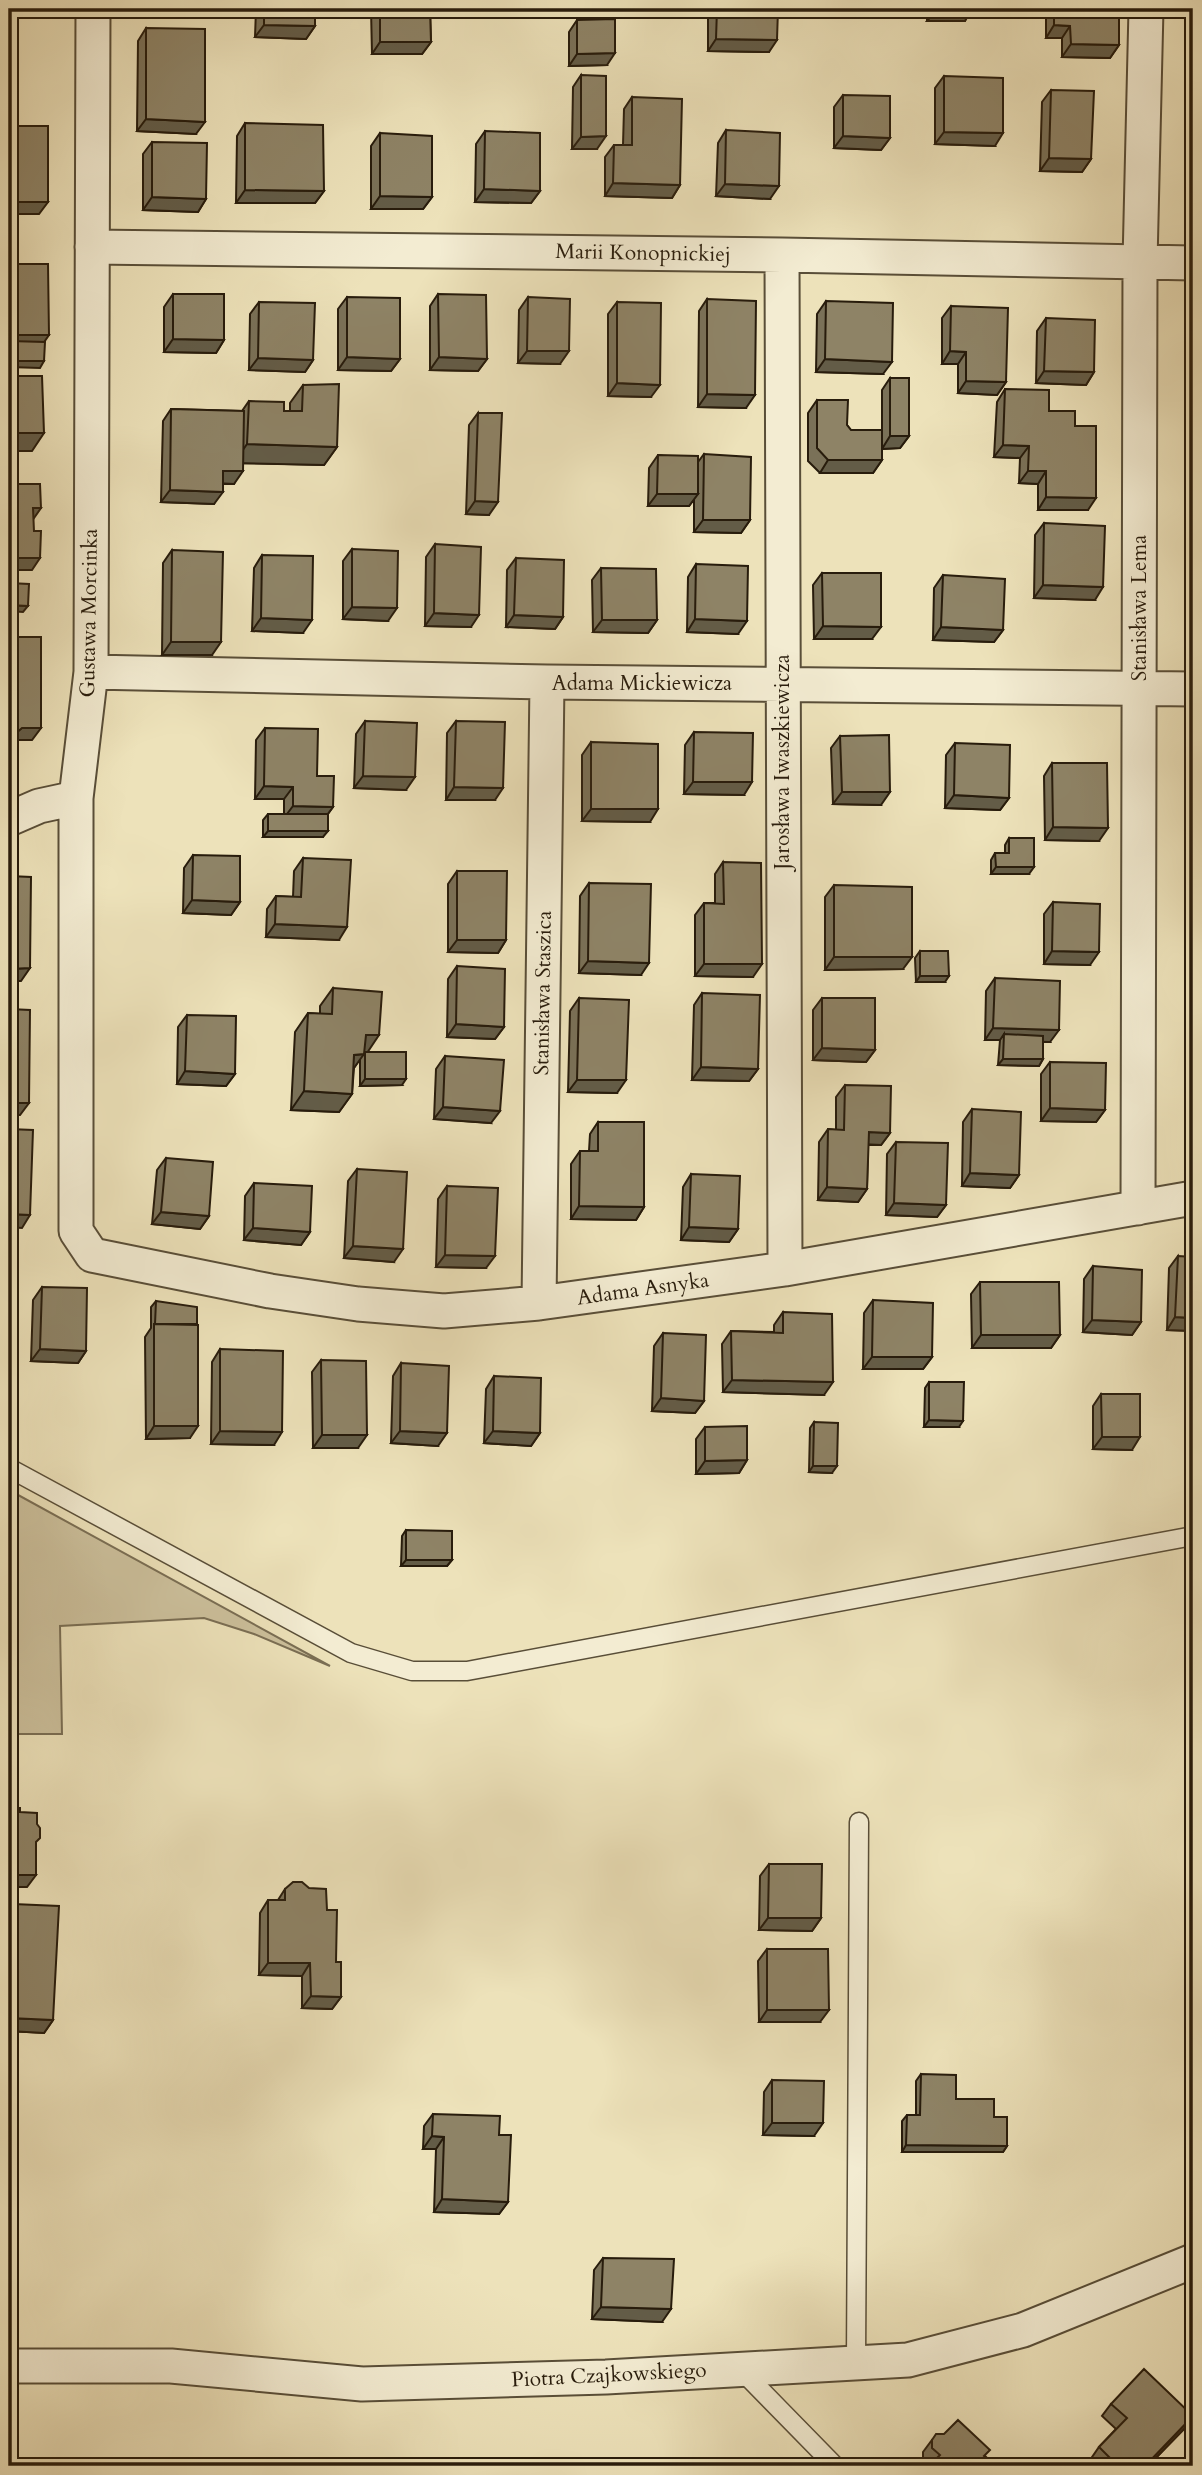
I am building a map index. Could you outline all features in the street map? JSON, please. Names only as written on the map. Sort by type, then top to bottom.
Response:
[{"type":"street","name":"Gustawa Morcinka","points":[[92,1255],[76,1231],[76,798],[91,673],[93,9]]},
{"type":"street","name":"Stanisława Lema","points":[[1138,1208],[1140,262],[1146,9]]},
{"type":"street","name":"Marii Konopnickiej","points":[[92,247],[1193,262]]},
{"type":"street","name":"Jarosława Iwaszkiewicza","points":[[782,255],[785,1269]]},
{"type":"street","name":"Adama Mickiewicza","points":[[91,673],[547,682],[1193,689]]},
{"type":"street","name":"Stanisława Staszica","points":[[539,1303],[547,682]]},
{"type":"street","points":[[9,819],[39,806],[76,798]]},
{"type":"street","name":"Adama Asnyka","points":[[92,1255],[270,1291],[358,1304],[444,1311],[539,1303],[785,1269],[1193,1198]]},
{"type":"street","name":"Piotra Czajkowskiego","points":[[9,2366],[171,2366],[362,2384],[594,2377],[908,2360],[1023,2330],[1193,2261]]},
{"type":"lane","points":[[9,1468],[351,1653],[412,1671],[467,1671],[1193,1536]]},
{"type":"lane","points":[[856,2363],[859,1822]]},
{"type":"lane","points":[[740,2369],[835,2466]]},
{"type":"shaded area","points":[[9,1490],[330,1666],[254,1634],[204,1618],[60,1626],[62,1734],[9,1734]]},
{"type":"building","points":[[264,9],[315,9],[315,26],[264,25]]},
{"type":"building","points":[[380,9],[430,9],[431,42],[380,42]]},
{"type":"building","points":[[717,9],[778,9],[777,40],[716,39]]},
{"type":"building","points":[[932,9],[969,9],[969,14],[932,15]]},
{"type":"building","points":[[1054,9],[1119,9],[1119,45],[1071,44],[1070,26],[1054,25]]},
{"type":"building","points":[[615,19],[615,53],[577,54],[577,20]]},
{"type":"building","points":[[146,28],[205,29],[205,122],[146,119]]},
{"type":"building","points":[[581,75],[606,76],[606,136],[581,137]]},
{"type":"building","points":[[944,76],[1003,78],[1003,133],[944,132]]},
{"type":"building","points":[[1051,90],[1094,91],[1091,159],[1049,158]]},
{"type":"building","points":[[843,95],[890,96],[890,138],[843,136]]},
{"type":"building","points":[[632,97],[682,99],[680,185],[613,183],[614,145],[632,145]]},
{"type":"building","points":[[245,123],[323,125],[324,191],[245,190]]},
{"type":"building","points":[[9,126],[48,126],[48,202],[9,202]]},
{"type":"building","points":[[726,130],[780,133],[779,186],[725,184]]},
{"type":"building","points":[[485,131],[540,133],[540,191],[484,189]]},
{"type":"building","points":[[380,133],[432,136],[432,197],[380,196]]},
{"type":"building","points":[[152,142],[207,143],[206,199],[152,197]]},
{"type":"building","points":[[9,264],[48,264],[49,335],[9,335]]},
{"type":"building","points":[[173,294],[224,294],[224,340],[173,339]]},
{"type":"building","points":[[438,294],[486,295],[487,359],[439,357]]},
{"type":"building","points":[[347,297],[400,298],[400,359],[347,357]]},
{"type":"building","points":[[528,297],[570,299],[569,351],[527,351]]},
{"type":"building","points":[[707,299],[756,301],[755,395],[707,394]]},
{"type":"building","points":[[826,301],[893,303],[892,362],[825,359]]},
{"type":"building","points":[[259,302],[315,303],[313,360],[258,358]]},
{"type":"building","points":[[617,302],[661,303],[660,385],[617,383]]},
{"type":"building","points":[[951,306],[1008,308],[1006,382],[966,381],[966,352],[950,351]]},
{"type":"building","points":[[1046,318],[1095,320],[1094,372],[1044,371]]},
{"type":"building","points":[[9,341],[45,342],[44,361],[9,361]]},
{"type":"building","points":[[9,376],[42,376],[44,433],[9,433]]},
{"type":"building","points":[[890,378],[909,378],[909,436],[890,436]]},
{"type":"building","points":[[339,384],[337,447],[247,444],[249,401],[284,402],[284,411],[302,411],[303,385]]},
{"type":"building","points":[[1005,389],[1049,390],[1049,411],[1075,411],[1075,426],[1096,426],[1096,498],[1046,497],[1046,471],[1028,471],[1029,446],[1003,445]]},
{"type":"building","points":[[817,400],[848,400],[847,425],[851,430],[882,430],[882,460],[828,460],[817,448]]},
{"type":"building","points":[[171,409],[244,411],[243,471],[223,471],[223,492],[170,490]]},
{"type":"building","points":[[478,413],[502,413],[498,502],[475,501]]},
{"type":"building","points":[[704,454],[751,457],[750,520],[703,520]]},
{"type":"building","points":[[658,455],[698,456],[698,494],[657,494]]},
{"type":"building","points":[[9,484],[40,484],[41,508],[33,508],[34,531],[41,531],[40,558],[9,558]]},
{"type":"building","points":[[1044,523],[1105,526],[1103,587],[1043,585]]},
{"type":"building","points":[[435,544],[481,547],[479,615],[434,613]]},
{"type":"building","points":[[352,549],[398,551],[397,608],[352,607]]},
{"type":"building","points":[[172,550],[223,552],[221,642],[171,642]]},
{"type":"building","points":[[262,555],[313,556],[312,620],[261,618]]},
{"type":"building","points":[[516,558],[564,560],[563,617],[514,615]]},
{"type":"building","points":[[696,564],[748,566],[747,621],[695,619]]},
{"type":"building","points":[[601,568],[656,569],[657,620],[602,620]]},
{"type":"building","points":[[822,573],[881,573],[881,627],[823,626]]},
{"type":"building","points":[[943,575],[1005,579],[1003,630],[941,627]]},
{"type":"building","points":[[9,583],[29,584],[28,606],[9,605]]},
{"type":"building","points":[[9,637],[41,637],[41,728],[22,728],[9,736]]},
{"type":"building","points":[[365,721],[417,723],[415,777],[363,776]]},
{"type":"building","points":[[456,721],[505,722],[503,788],[454,787]]},
{"type":"building","points":[[265,728],[318,729],[317,776],[334,776],[333,807],[293,806],[293,787],[264,786]]},
{"type":"building","points":[[694,732],[753,733],[752,782],[693,782]]},
{"type":"building","points":[[889,735],[890,792],[842,792],[840,736]]},
{"type":"building","points":[[591,742],[658,744],[658,809],[591,809]]},
{"type":"building","points":[[955,743],[1010,745],[1009,798],[954,795]]},
{"type":"building","points":[[1052,763],[1107,763],[1108,828],[1053,827]]},
{"type":"building","points":[[268,814],[328,814],[328,831],[268,831]]},
{"type":"building","points":[[1009,838],[1034,838],[1034,867],[996,867],[995,853],[1009,853]]},
{"type":"building","points":[[193,855],[240,856],[240,902],[192,900]]},
{"type":"building","points":[[303,858],[351,860],[347,927],[275,924],[276,896],[301,897]]},
{"type":"building","points":[[723,862],[761,863],[762,964],[704,964],[704,903],[724,904]]},
{"type":"building","points":[[457,871],[507,871],[506,940],[457,940]]},
{"type":"building","points":[[9,876],[31,877],[30,968],[9,969]]},
{"type":"building","points":[[589,883],[651,884],[649,963],[588,961]]},
{"type":"building","points":[[834,885],[912,887],[912,957],[834,957]]},
{"type":"building","points":[[1053,902],[1100,904],[1099,952],[1052,951]]},
{"type":"building","points":[[920,951],[948,951],[949,976],[920,976]]},
{"type":"building","points":[[457,966],[505,969],[504,1027],[456,1024]]},
{"type":"building","points":[[995,978],[1060,981],[1059,1030],[993,1028]]},
{"type":"building","points":[[333,988],[382,992],[379,1035],[366,1035],[364,1054],[354,1055],[352,1094],[304,1091],[308,1013],[332,1014]]},
{"type":"building","points":[[702,993],[760,995],[758,1069],[701,1067]]},
{"type":"building","points":[[579,998],[629,1000],[626,1080],[577,1080]]},
{"type":"building","points":[[822,998],[875,998],[875,1050],[822,1048]]},
{"type":"building","points":[[9,1009],[30,1010],[29,1103],[9,1103]]},
{"type":"building","points":[[187,1015],[236,1016],[235,1074],[185,1071]]},
{"type":"building","points":[[1004,1034],[1043,1036],[1043,1059],[1003,1059]]},
{"type":"building","points":[[365,1052],[406,1052],[406,1079],[365,1079]]},
{"type":"building","points":[[445,1056],[504,1060],[500,1111],[443,1107]]},
{"type":"building","points":[[1050,1062],[1106,1063],[1105,1110],[1050,1108]]},
{"type":"building","points":[[845,1085],[891,1086],[890,1133],[869,1132],[867,1189],[827,1187],[828,1129],[844,1130]]},
{"type":"building","points":[[972,1109],[1021,1112],[1019,1175],[970,1173]]},
{"type":"building","points":[[598,1122],[644,1122],[644,1207],[579,1206],[580,1151],[598,1151]]},
{"type":"building","points":[[9,1129],[33,1130],[30,1215],[9,1214]]},
{"type":"building","points":[[896,1142],[948,1143],[946,1205],[894,1203]]},
{"type":"building","points":[[166,1158],[213,1162],[209,1216],[161,1212]]},
{"type":"building","points":[[357,1169],[407,1172],[403,1249],[353,1246]]},
{"type":"building","points":[[691,1174],[740,1176],[738,1229],[689,1227]]},
{"type":"building","points":[[254,1183],[312,1186],[310,1232],[253,1228]]},
{"type":"building","points":[[447,1186],[498,1188],[495,1256],[445,1255]]},
{"type":"building","points":[[9,1240],[16,1240],[16,1301],[9,1301]]},
{"type":"building","points":[[1178,1256],[1193,1257],[1193,1318],[1175,1317]]},
{"type":"building","points":[[1093,1266],[1142,1270],[1141,1322],[1092,1320]]},
{"type":"building","points":[[980,1282],[1059,1282],[1060,1335],[981,1335]]},
{"type":"building","points":[[42,1287],[87,1288],[86,1351],[40,1349]]},
{"type":"building","points":[[873,1300],[933,1303],[932,1357],[872,1357]]},
{"type":"building","points":[[156,1301],[197,1307],[197,1324],[155,1324]]},
{"type":"building","points":[[783,1312],[832,1314],[833,1382],[732,1380],[731,1331],[783,1333]]},
{"type":"building","points":[[154,1324],[198,1325],[198,1426],[154,1426]]},
{"type":"building","points":[[663,1333],[706,1335],[704,1401],[661,1398]]},
{"type":"building","points":[[220,1349],[283,1351],[282,1432],[220,1431]]},
{"type":"building","points":[[321,1360],[366,1361],[367,1435],[322,1435]]},
{"type":"building","points":[[401,1363],[449,1366],[447,1433],[400,1431]]},
{"type":"building","points":[[494,1376],[541,1378],[540,1433],[493,1431]]},
{"type":"building","points":[[929,1382],[964,1382],[963,1421],[929,1420]]},
{"type":"building","points":[[1101,1394],[1140,1394],[1140,1437],[1102,1437]]},
{"type":"building","points":[[814,1422],[838,1423],[837,1466],[813,1466]]},
{"type":"building","points":[[747,1426],[747,1460],[705,1461],[705,1427]]},
{"type":"building","points":[[406,1530],[452,1531],[452,1560],[406,1560]]},
{"type":"building","points":[[9,1808],[37,1813],[40,1838],[36,1842],[36,1875],[9,1875]]},
{"type":"building","points":[[769,1864],[822,1864],[821,1918],[768,1918]]},
{"type":"building","points":[[293,1882],[302,1882],[309,1888],[326,1889],[327,1910],[337,1910],[336,1962],[341,1962],[341,1997],[311,1996],[310,1963],[268,1963],[268,1900],[285,1900],[285,1889]]},
{"type":"building","points":[[13,1904],[59,1906],[53,2020],[9,2018],[9,1934]]},
{"type":"building","points":[[767,1949],[828,1949],[829,2010],[767,2010]]},
{"type":"building","points":[[921,2074],[956,2075],[956,2099],[994,2099],[994,2117],[1007,2117],[1007,2146],[906,2145],[907,2115],[920,2115]]},
{"type":"building","points":[[772,2080],[824,2081],[823,2123],[772,2123]]},
{"type":"building","points":[[433,2114],[500,2116],[499,2135],[511,2135],[508,2202],[442,2199],[444,2137],[432,2136]]},
{"type":"building","points":[[603,2258],[674,2259],[671,2309],[601,2307]]},
{"type":"building","points":[[1144,2369],[1193,2416],[1145,2466],[1118,2466],[1099,2447],[1127,2418],[1111,2404]]},
{"type":"building","points":[[958,2420],[990,2450],[984,2456],[995,2466],[931,2464],[940,2455],[932,2448],[932,2440],[936,2434],[944,2434]]}]
